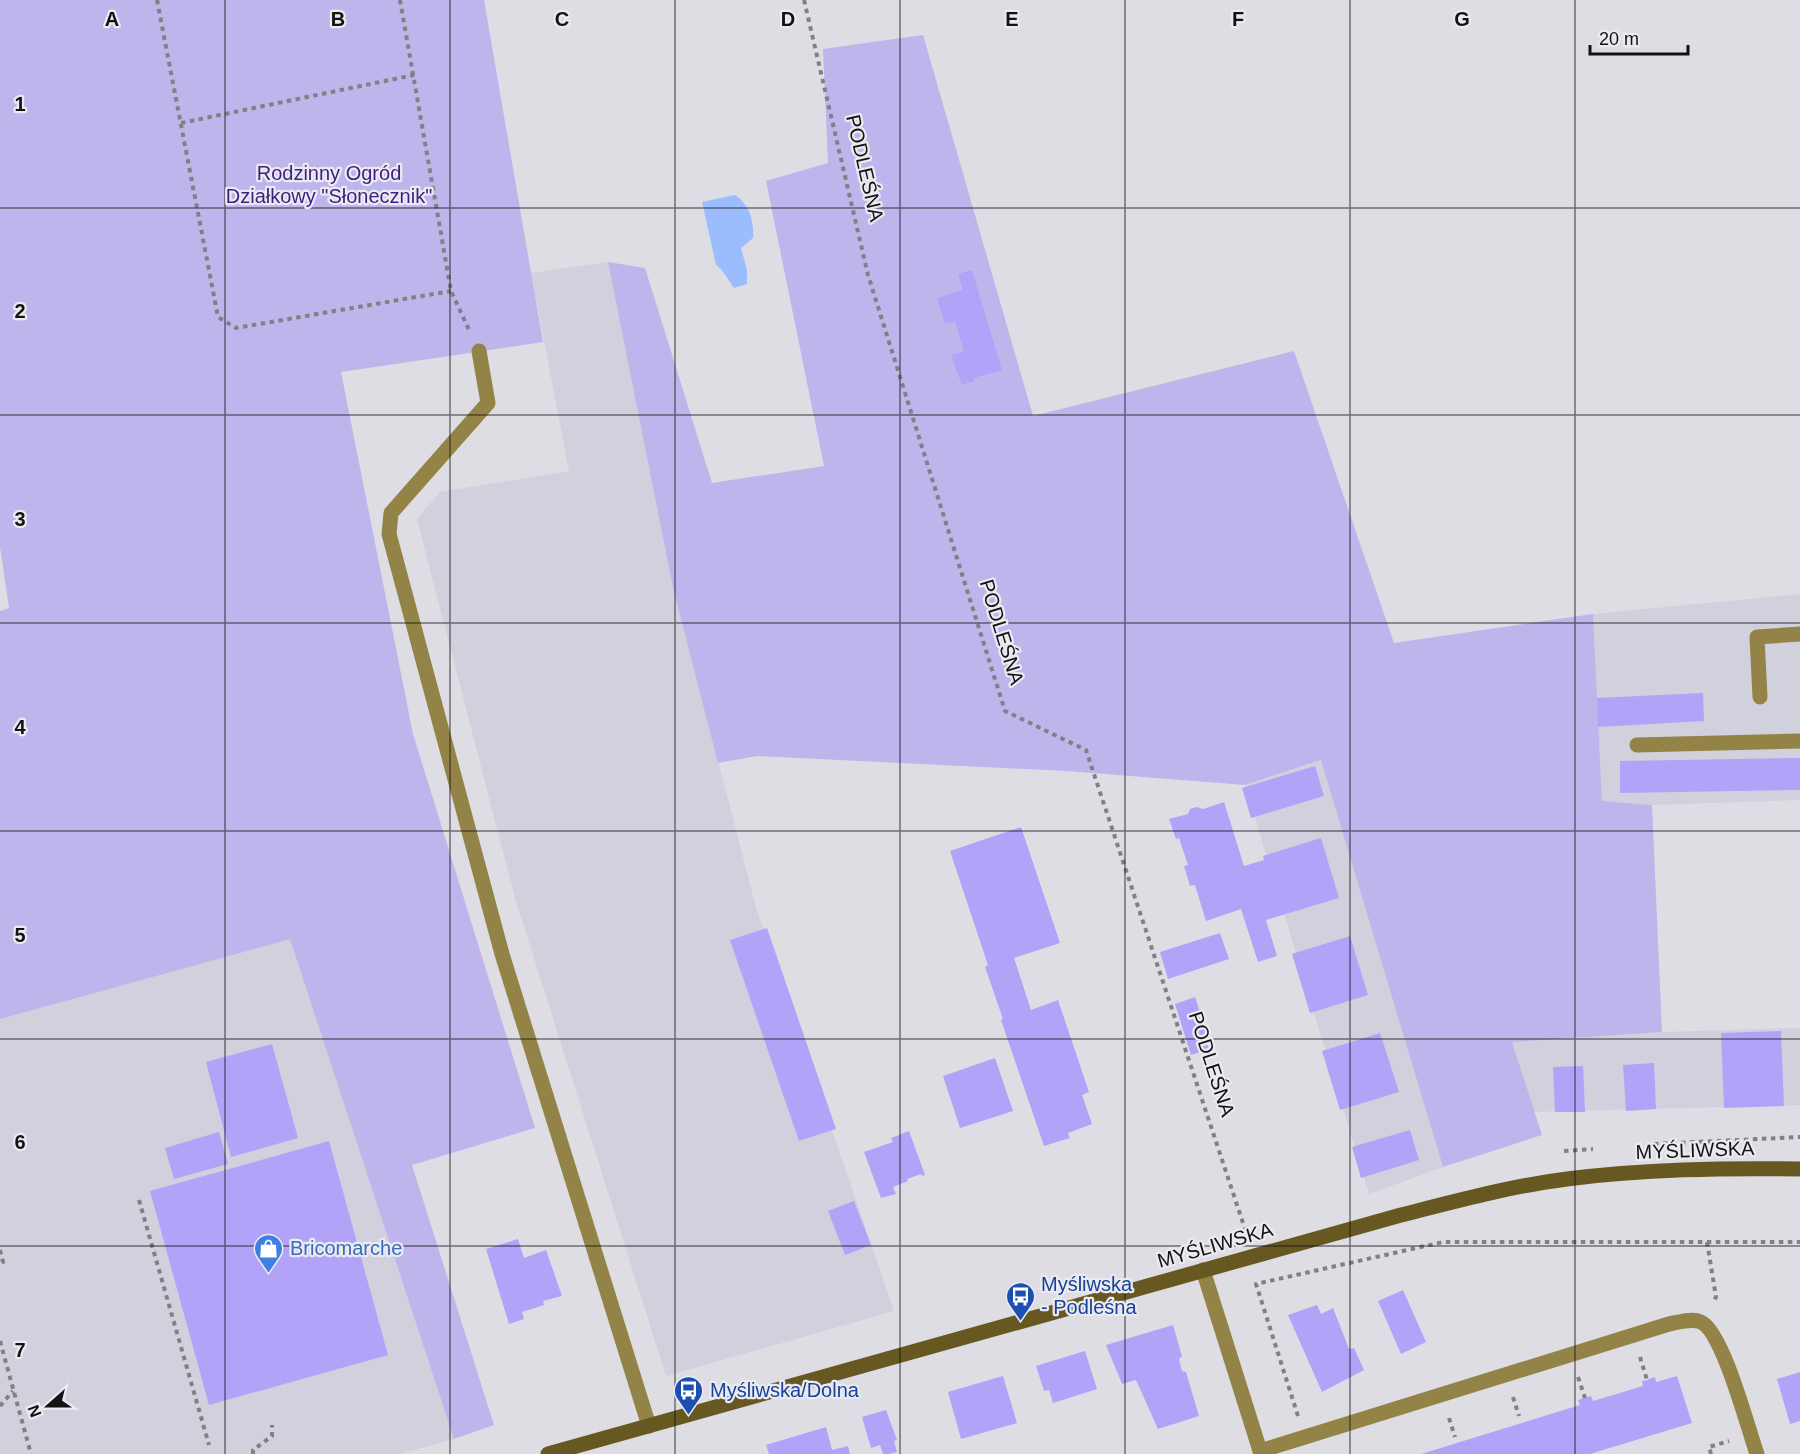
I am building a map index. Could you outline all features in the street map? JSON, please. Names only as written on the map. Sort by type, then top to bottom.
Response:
[{"type":"street","points":[[479,351],[488,403],[391,513],[389,534],[502,954],[649,1426]]},
{"type":"street","points":[[1760,697],[1757,637],[1800,634]]},
{"type":"street","points":[[1636,745],[1800,741]]},
{"type":"street","name":"MYŚLIWSKA","points":[[548,1454],[1411,1212],[1485,1194],[1566,1179],[1662,1170],[1800,1169]]},
{"type":"street","points":[[1203,1270],[1260,1452],[1305,1436],[1686,1320],[1701,1322],[1713,1333],[1722,1350],[1757,1454]]},
{"type":"path","points":[[157,0],[218,316],[236,328],[451,291]]},
{"type":"path","points":[[400,0],[451,291],[479,351]]},
{"type":"path","name":"PODLEŚNA","points":[[804,0],[868,275],[1005,711],[1086,750],[1253,1256]]},
{"type":"path","points":[[181,123],[414,75]]},
{"type":"path","points":[[139,1200],[209,1445]]},
{"type":"path","points":[[1305,1436],[1256,1284],[1443,1242],[1800,1242]]},
{"type":"path","points":[[1701,1322],[1716,1297],[1707,1242]]},
{"type":"path","points":[[0,1250],[3,1262],[0,1263]]},
{"type":"path","points":[[0,1341],[31,1454]]},
{"type":"path","points":[[1640,1357],[1647,1380]]},
{"type":"path","points":[[1578,1376],[1585,1398]]},
{"type":"path","points":[[0,1406],[13,1390]]},
{"type":"path","points":[[1513,1397],[1519,1416]]},
{"type":"path","points":[[1449,1418],[1455,1437]]},
{"type":"path","points":[[253,1454],[253,1449],[272,1436],[272,1425]]},
{"type":"shaded area","points":[[608,262],[673,588],[757,911],[894,1311],[666,1376],[515,898],[417,519],[440,492],[569,471],[531,273]]},
{"type":"shaded area","points":[[1800,594],[1800,800],[1652,805],[1602,801],[1593,614]]},
{"type":"shaded area","points":[[1322,760],[1443,1167],[1369,1194],[1245,785]]},
{"type":"shaded area","points":[[290,938],[454,1439],[400,1454],[0,1454],[0,1019]]},
{"type":"shaded area","points":[[1800,1028],[1800,1105],[1533,1112],[1512,1042],[1662,1032]]},
{"type":"green space","name":"Rodzinny Ogród Działkowy \"Słonecznik\"","points":[[0,0],[484,0],[543,342],[341,372],[413,734],[535,1128],[412,1165],[494,1425],[454,1439],[290,939],[0,1019],[0,611],[9,608],[0,547]]},
{"type":"green space","points":[[923,35],[1033,416],[1294,351],[1394,643],[1593,614],[1602,801],[1652,805],[1662,1032],[1512,1042],[1542,1135],[1443,1167],[1321,760],[1245,785],[1067,771],[757,756],[718,763],[673,588],[608,262],[645,268],[712,483],[824,466],[766,181],[828,163],[823,49]]},
{"type":"water","points":[[735,195],[748,209],[752,220],[753,238],[741,248],[747,270],[747,284],[734,288],[716,265],[702,202]]},
{"type":"building","points":[[972,270],[1002,370],[974,378],[974,381],[962,385],[951,355],[964,352],[955,321],[945,324],[937,298],[963,290],[958,274]]},
{"type":"building","points":[[1703,693],[1704,721],[1598,727],[1597,698]]},
{"type":"building","points":[[1800,758],[1800,790],[1620,793],[1620,761]]},
{"type":"building","points":[[1315,766],[1324,796],[1251,818],[1242,788]]},
{"type":"building","points":[[1224,802],[1244,866],[1264,860],[1263,856],[1321,838],[1339,898],[1266,920],[1277,956],[1258,962],[1241,909],[1206,921],[1195,885],[1190,886],[1184,866],[1188,865],[1179,838],[1176,839],[1169,819],[1188,814],[1190,809],[1197,807],[1203,809]]},
{"type":"building","points":[[1021,827],[1060,943],[1014,958],[1031,1010],[1058,1000],[1089,1092],[1082,1095],[1092,1124],[1068,1133],[1070,1138],[1044,1146],[1001,1020],[1003,1019],[985,967],[988,965],[950,851]]},
{"type":"building","points":[[767,928],[836,1129],[799,1141],[730,940]]},
{"type":"building","points":[[1220,933],[1229,959],[1168,979],[1160,952]]},
{"type":"building","points":[[1350,936],[1368,995],[1310,1013],[1292,954]]},
{"type":"building","points":[[1195,997],[1207,1033],[1204,1034],[1209,1049],[1191,1055],[1175,1004]]},
{"type":"building","points":[[1781,1031],[1784,1106],[1724,1108],[1721,1033]]},
{"type":"building","points":[[1380,1033],[1399,1092],[1340,1110],[1322,1051]]},
{"type":"building","points":[[272,1044],[298,1138],[231,1157],[206,1062]]},
{"type":"building","points":[[995,1058],[1013,1111],[960,1128],[943,1076]]},
{"type":"building","points":[[1654,1063],[1656,1109],[1626,1111],[1623,1065]]},
{"type":"building","points":[[1583,1066],[1585,1112],[1555,1112],[1553,1067]]},
{"type":"building","points":[[1410,1130],[1419,1160],[1361,1178],[1352,1147]]},
{"type":"building","points":[[909,1131],[925,1175],[921,1174],[907,1179],[908,1181],[893,1187],[896,1194],[881,1198],[864,1152],[893,1142],[891,1138]]},
{"type":"building","points":[[219,1132],[228,1164],[174,1179],[165,1148]]},
{"type":"building","name":"Bricomarche","points":[[329,1141],[388,1355],[209,1405],[150,1191]]},
{"type":"building","points":[[854,1201],[871,1245],[845,1255],[828,1211]]},
{"type":"building","points":[[518,1239],[524,1258],[546,1250],[562,1296],[543,1301],[544,1305],[522,1312],[524,1319],[509,1324],[486,1249]]},
{"type":"building","points":[[1403,1290],[1426,1342],[1401,1354],[1378,1301]]},
{"type":"building","points":[[1317,1305],[1321,1314],[1333,1308],[1349,1349],[1354,1348],[1364,1370],[1322,1392],[1288,1315]]},
{"type":"building","points":[[1173,1325],[1182,1356],[1179,1359],[1182,1371],[1186,1372],[1199,1416],[1158,1429],[1136,1380],[1122,1384],[1106,1345]]},
{"type":"building","points":[[1085,1351],[1097,1389],[1053,1403],[1049,1390],[1044,1391],[1036,1366]]},
{"type":"building","points":[[1800,1372],[1800,1421],[1790,1424],[1777,1379]]},
{"type":"building","points":[[1003,1376],[1017,1423],[961,1439],[948,1392]]},
{"type":"building","points":[[1677,1376],[1692,1423],[1590,1454],[1421,1454],[1580,1405],[1578,1400],[1591,1396],[1593,1401],[1643,1386],[1642,1381],[1655,1377],[1656,1382]]},
{"type":"building","points":[[886,1410],[897,1440],[894,1441],[897,1452],[883,1454],[880,1445],[871,1448],[862,1417]]},
{"type":"building","points":[[826,1427],[832,1450],[848,1446],[850,1454],[769,1454],[766,1445]]},
{"type":"place","name":"Bricomarche","points":[[269,1274]]},
{"type":"place","name":"Myśliwska - Podleśna","points":[[1020,1322]]},
{"type":"place","name":"Myśliwska/Dolna","points":[[689,1416]]}]
